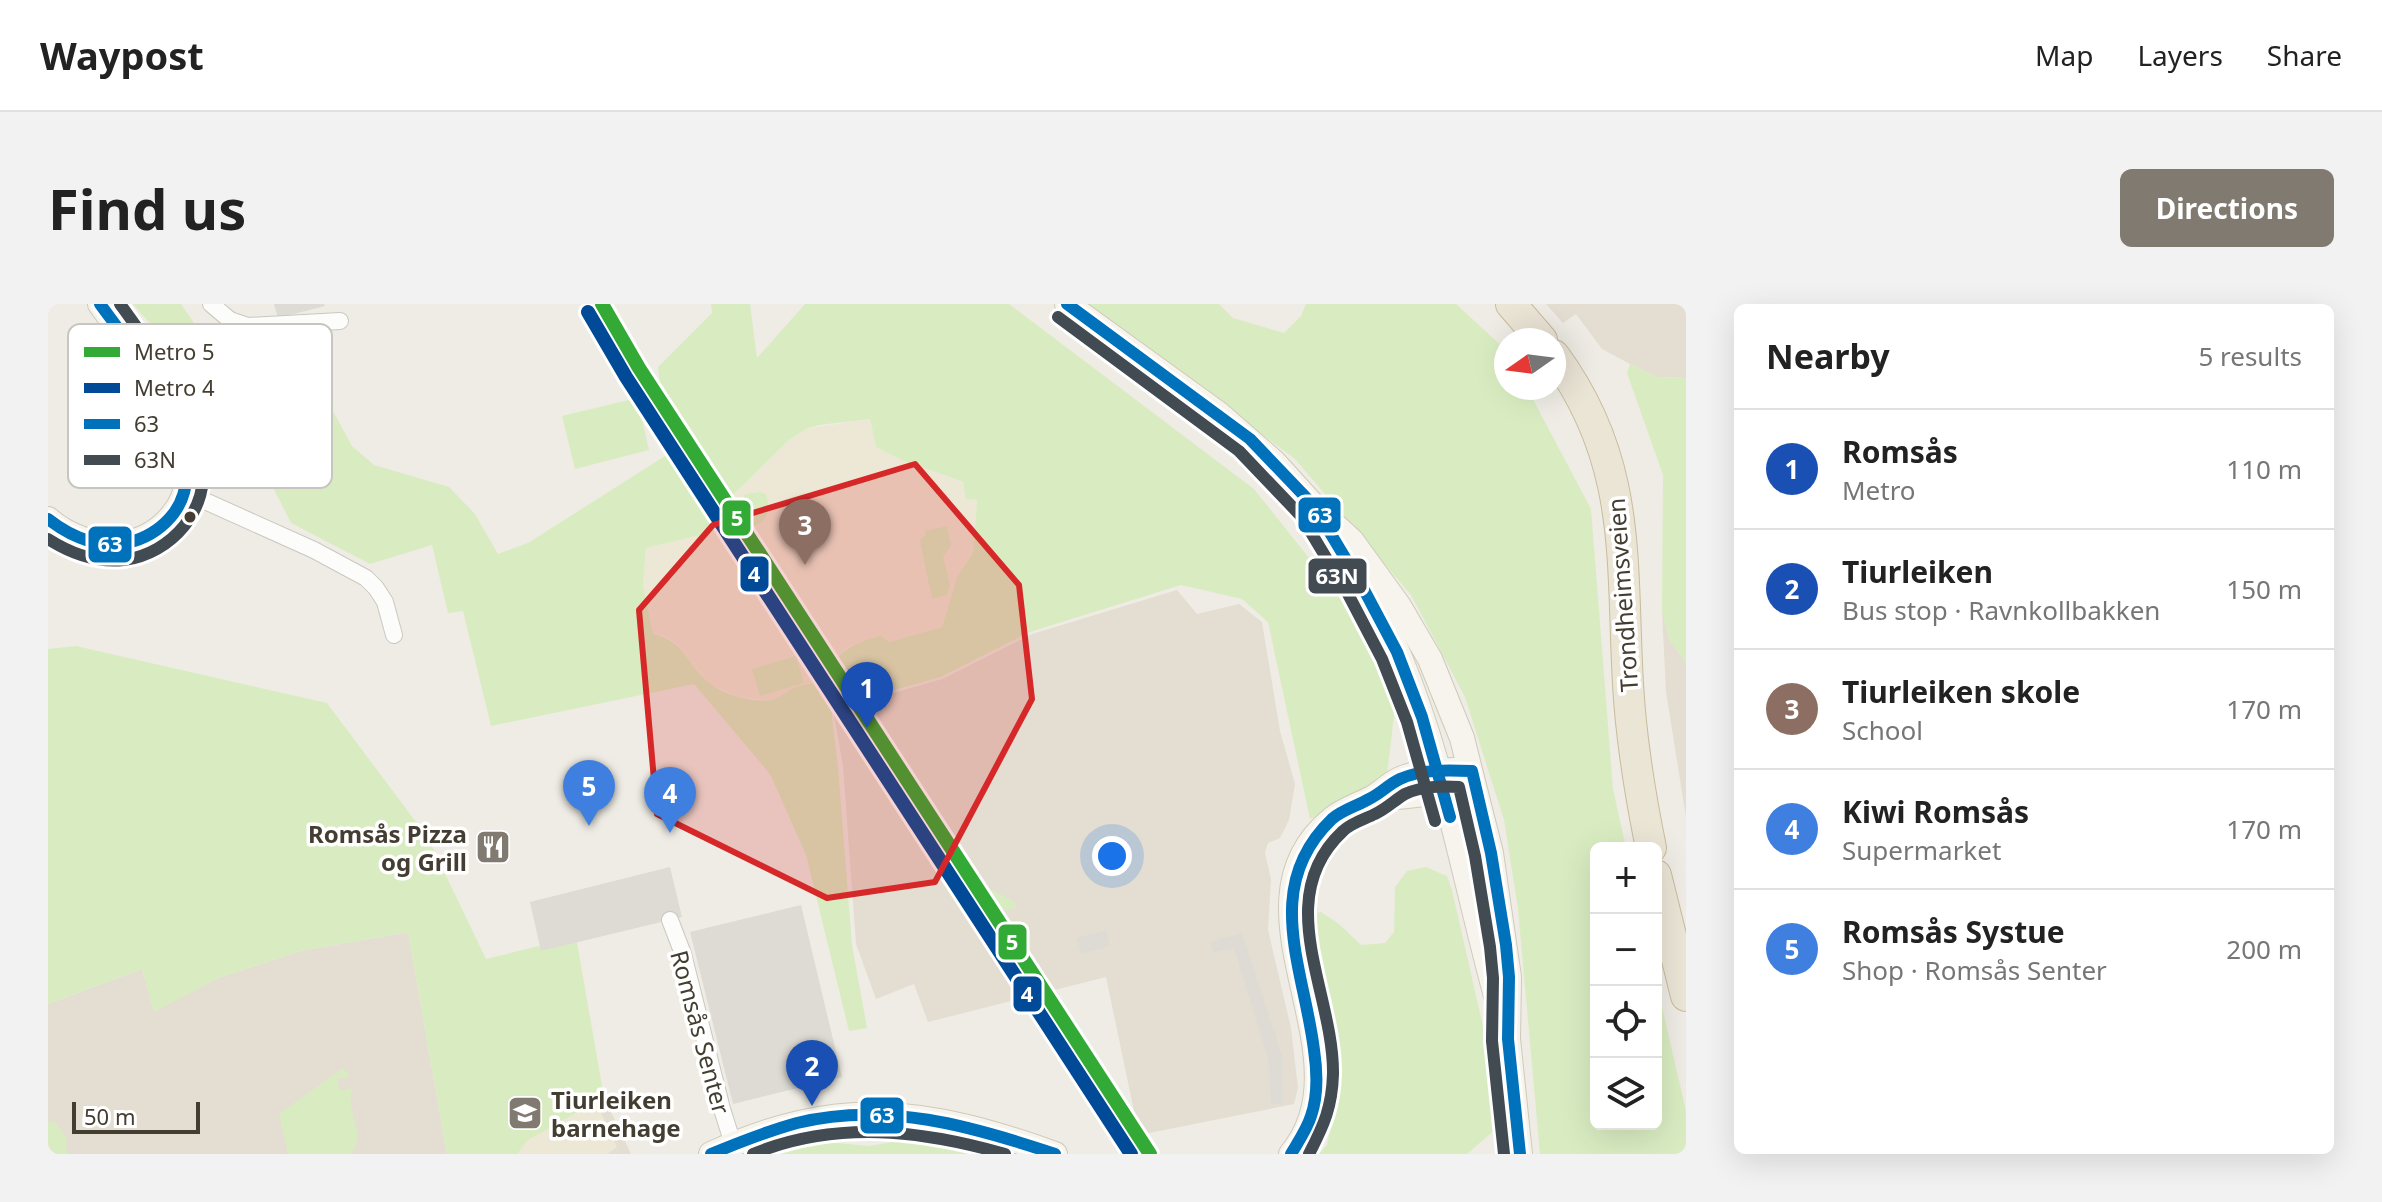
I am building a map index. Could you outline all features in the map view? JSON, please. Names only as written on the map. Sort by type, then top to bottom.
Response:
[{"type":"highway","points":[[1511,304],[1532,328]]},
{"type":"highway","name":"Trondheimsveien","points":[[1566,374],[1595,429],[1617,500],[1626,581],[1629,709],[1650,842]]},
{"type":"highway","points":[[1662,899],[1686,996]]},
{"type":"street","points":[[100,304],[114,324]]},
{"type":"street","points":[[211,304],[230,320],[242,324]]},
{"type":"street","points":[[1067,304],[1250,439],[1352,541],[1375,569],[1416,632],[1450,703],[1472,771],[1491,853],[1509,977],[1508,1039],[1520,1154]]},
{"type":"street","points":[[285,324],[340,321]]},
{"type":"street","points":[[48,519],[71,534],[91,541],[121,544],[143,537],[162,526],[176,511],[186,488]]},
{"type":"street","points":[[185,492],[314,550],[366,578],[381,594],[394,635]]},
{"type":"street","points":[[1314,506],[1397,652],[1422,717],[1508,1039]]},
{"type":"street","points":[[1291,1154],[1311,1121],[1318,1084],[1312,1032],[1290,913],[1294,881],[1305,851],[1320,830],[1339,814],[1372,798],[1400,779],[1440,780],[1472,771]]},
{"type":"street","name":"Romsås Senter","points":[[670,920],[683,954],[733,1144]]},
{"type":"street","points":[[711,1154],[805,1120],[878,1112],[952,1122],[1055,1154]]},
{"type":"highlighted area","points":[[915,464],[1019,585],[1032,699],[935,882],[827,898],[657,814],[639,610],[713,525]]},
{"type":"shaded area","points":[[274,304],[324,304],[325,306],[278,318]]},
{"type":"shaded area","points":[[1546,304],[1682,304],[1686,308],[1686,378],[1657,377],[1630,364],[1602,349],[1576,314],[1563,323]]},
{"type":"shaded area","points":[[870,419],[876,447],[964,483],[966,499],[977,500],[973,553],[957,577],[942,627],[888,642],[851,645],[838,656],[822,681],[770,700],[739,697],[708,683],[676,643],[653,634],[643,585],[646,548],[719,530],[725,504],[790,439],[806,429]]},
{"type":"shaded area","points":[[1177,590],[1197,614],[1239,604],[1262,622],[1280,731],[1295,784],[1289,820],[1280,838],[1268,843],[1265,853],[1271,879],[1268,930],[1291,1028],[1298,1088],[1294,1104],[1139,1135],[1106,977],[928,1022],[914,984],[876,999],[856,944],[843,766],[833,710],[942,679],[1032,634]]},
{"type":"shaded area","points":[[1662,611],[1670,641],[1686,663],[1686,817],[1666,692]]},
{"type":"shaded area","points":[[670,867],[682,917],[541,951],[530,902]]},
{"type":"shaded area","points":[[801,905],[842,1077],[733,1104],[690,932]]},
{"type":"shaded area","points":[[1106,930],[1110,946],[1081,954],[1077,938]]},
{"type":"shaded area","points":[[408,932],[447,1154],[48,1154],[48,1004],[142,969],[154,1011],[218,978],[300,951]]},
{"type":"shaded area","points":[[1242,933],[1282,1056],[1283,1103],[1271,1105],[1268,1058],[1234,948],[1213,953],[1210,942]]},
{"type":"shaded area","points":[[585,1079],[617,1147],[607,1154],[459,1154]]},
{"type":"shaded area","points":[[604,1097],[631,1154],[517,1154],[528,1140]]},
{"type":"green space","points":[[133,304],[181,304],[195,324],[151,324]]},
{"type":"green space","points":[[711,304],[750,304],[757,358],[805,304],[1009,304],[1254,489],[1356,617],[1396,699],[1386,783],[1310,819],[1268,622],[1242,599],[1181,585],[1030,632],[941,677],[831,708],[852,945],[867,1028],[849,1031],[806,855],[770,774],[694,684],[491,726],[463,611],[448,613],[432,545],[370,564],[291,523],[273,488],[332,488],[332,410],[352,446],[374,465],[449,487],[475,514],[498,554],[528,543],[668,454],[658,367],[712,313]],"holes":[[[870,419],[876,447],[963,482],[966,499],[977,500],[973,553],[957,577],[942,627],[889,642],[881,636],[861,642],[839,656],[822,681],[799,686],[763,701],[737,696],[713,686],[678,647],[653,634],[643,585],[646,548],[720,530],[725,503],[790,439],[819,425]]]},
{"type":"green space","points":[[1087,304],[1219,304],[1233,318],[1284,333],[1301,316],[1306,304],[1456,304],[1494,339],[1494,400],[1533,400],[1591,509],[1613,789],[1625,842],[1590,842],[1590,1130],[1662,1130],[1662,1007],[1686,1111],[1686,1154],[1540,1154],[1518,909],[1504,820],[1465,697],[1411,595],[1295,459]]},
{"type":"green space","points":[[1630,364],[1657,377],[1686,378],[1686,663],[1670,641],[1662,611],[1663,475],[1627,373]]},
{"type":"green space","points":[[637,398],[649,450],[575,469],[562,416]]},
{"type":"green space","points":[[745,494],[766,494],[766,517],[749,529],[742,540],[729,541],[723,530],[727,512],[736,510]]},
{"type":"green space","points":[[947,526],[951,546],[943,556],[950,586],[947,595],[932,599],[920,541],[925,531]]},
{"type":"green space","points":[[76,646],[327,703],[428,838],[486,959],[576,937],[604,1097],[528,1140],[517,1154],[447,1154],[408,932],[300,951],[218,978],[154,1012],[142,969],[48,1004],[48,649]]},
{"type":"green space","points":[[796,656],[804,683],[760,696],[752,669]]},
{"type":"green space","points":[[1426,867],[1447,876],[1452,890],[1482,1022],[1497,1128],[1467,1154],[1319,1154],[1327,1145],[1341,1079],[1314,954],[1309,915],[1321,912],[1361,945],[1385,943],[1394,932],[1395,887],[1407,871]]},
{"type":"green space","points":[[958,873],[1014,901],[1017,908],[981,914],[952,895]]},
{"type":"green space","points":[[343,1068],[350,1076],[337,1079],[340,1091],[353,1088],[351,1104],[357,1138],[351,1154],[288,1154],[279,1114]]},
{"type":"green space","points":[[54,1121],[66,1136],[67,1154],[48,1154],[48,1122]]},
{"type":"green space","points":[[910,1139],[949,1142],[981,1154],[774,1154],[815,1141],[869,1146]]},
{"type":"metro line","name":"5","points":[[602,304],[639,368],[1150,1154]]},
{"type":"metro line","name":"4","points":[[588,312],[626,377],[1131,1154]]},
{"type":"transit line","name":"63","points":[[100,304],[115,324]]},
{"type":"transit line","name":"63N","points":[[120,304],[134,324]]},
{"type":"transit line","name":"63","points":[[1067,304],[1250,439],[1314,506],[1397,652],[1422,717],[1450,817]]},
{"type":"transit line","name":"63N","points":[[1058,317],[1239,451],[1301,516],[1348,594],[1382,659],[1407,722],[1435,821]]},
{"type":"transit line","name":"63","points":[[48,519],[67,532],[89,541],[123,544],[146,536],[161,526],[174,513],[185,488]]},
{"type":"transit line","name":"63N","points":[[48,539],[65,549],[94,558],[114,561],[141,556],[172,539],[184,526],[194,512],[201,488]]},
{"type":"transit line","name":"63","points":[[1291,1154],[1309,1121],[1316,1083],[1314,1050],[1293,929],[1292,900],[1298,872],[1310,845],[1336,816],[1408,776],[1454,770],[1472,771],[1491,853],[1506,945],[1508,1039],[1520,1154]]},
{"type":"transit line","name":"63N","points":[[1309,1154],[1326,1116],[1333,1074],[1331,1043],[1311,947],[1308,916],[1311,886],[1322,858],[1346,828],[1379,812],[1411,791],[1445,787],[1459,787],[1475,856],[1490,947],[1492,1041],[1504,1154]]},
{"type":"transit line","name":"63","points":[[711,1154],[797,1123],[863,1115],[895,1116],[960,1126],[1055,1154]]},
{"type":"transit line","name":"63N","points":[[753,1154],[816,1136],[879,1132],[942,1139],[1005,1154]]},
{"type":"place","name":"Tiurleiken skole","points":[[805,565]]},
{"type":"place","name":"Romsås","points":[[867,728]]},
{"type":"place","name":"Romsås Systue","points":[[589,826]]},
{"type":"place","name":"Kiwi Romsås","points":[[670,833]]},
{"type":"place","name":"Romsås Pizza og Grill","points":[[493,847]]},
{"type":"place","name":"Tiurleiken","points":[[812,1106]]},
{"type":"place","name":"Tiurleiken barnehage","points":[[525,1113]]}]
